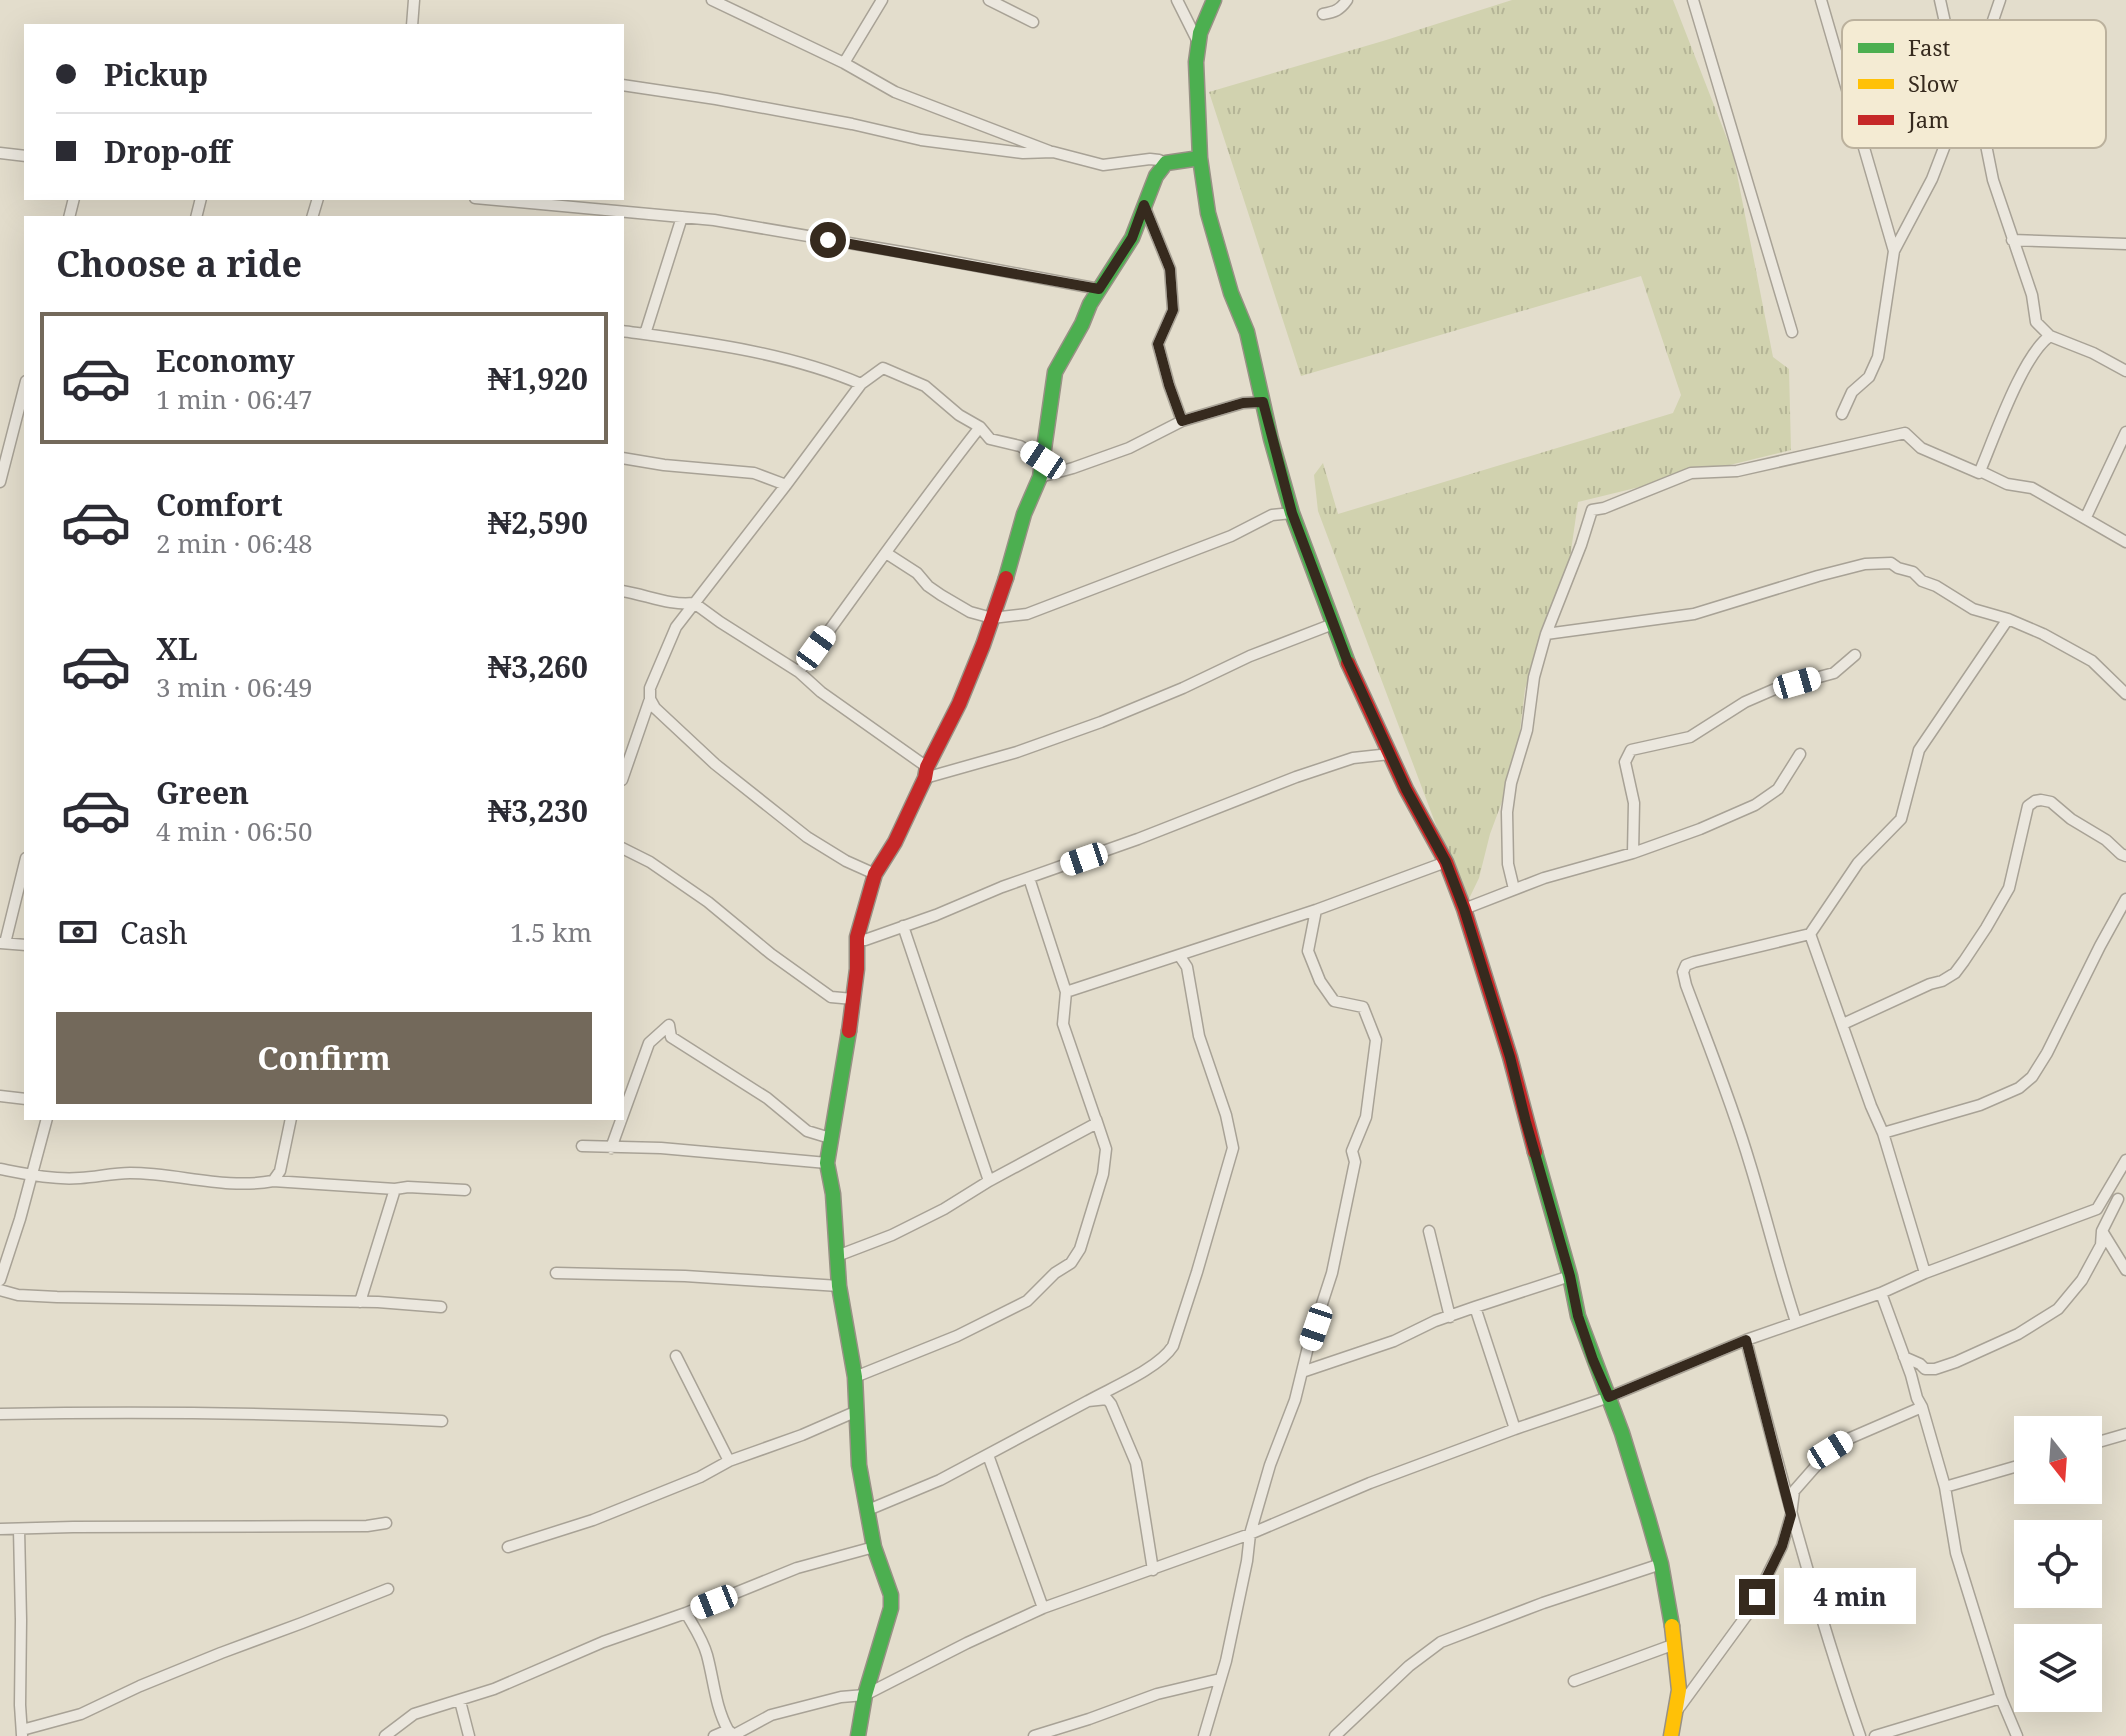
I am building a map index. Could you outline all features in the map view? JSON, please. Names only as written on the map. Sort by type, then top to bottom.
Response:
[{"type":"street","points":[[412,24],[414,0]]},
{"type":"street","points":[[712,0],[844,63],[895,92],[1053,152],[1103,165],[1150,159],[1166,163],[1200,158]]},
{"type":"street","points":[[734,11],[740,0]]},
{"type":"street","points":[[844,63],[882,0]]},
{"type":"street","points":[[989,0],[1033,22]]},
{"type":"street","points":[[1177,0],[1198,42]]},
{"type":"street","points":[[1214,0],[1198,42],[1196,62],[1200,158],[1208,213],[1231,293],[1247,332],[1292,513],[1347,660],[1406,789],[1446,862],[1464,909],[1510,1057],[1570,1276],[1578,1316],[1609,1397],[1661,1564],[1675,1644],[1679,1690],[1671,1736]]},
{"type":"street","points":[[1323,14],[1341,8],[1347,0]]},
{"type":"street","points":[[1693,0],[1792,332]]},
{"type":"street","points":[[1821,0],[1842,72]]},
{"type":"street","points":[[1940,0],[1944,20]]},
{"type":"street","points":[[1993,20],[2000,0]]},
{"type":"street","points":[[624,85],[837,121],[921,140],[1023,153],[1053,152]]},
{"type":"street","points":[[1864,148],[1894,251]]},
{"type":"street","points":[[1842,414],[1852,392],[1869,377],[1878,357],[1894,251],[1932,179],[1944,148]]},
{"type":"street","points":[[1987,148],[1993,180],[2032,295],[2036,322],[2050,336],[2093,353],[2126,371]]},
{"type":"street","points":[[0,153],[24,156]]},
{"type":"street","points":[[858,1736],[865,1695],[891,1608],[891,1595],[874,1547],[859,1465],[855,1377],[839,1286],[833,1194],[827,1163],[853,999],[857,937],[875,874],[895,842],[959,704],[992,618],[1024,514],[1040,477],[1055,372],[1099,289],[1132,238],[1156,176],[1166,163]]},
{"type":"street","points":[[497,200],[682,217],[913,254],[1099,289]]},
{"type":"street","points":[[1144,205],[1170,269],[1173,310],[1158,344],[1182,421]]},
{"type":"street","points":[[645,334],[682,217]]},
{"type":"street","points":[[2012,240],[2126,244]]},
{"type":"street","points":[[624,331],[769,354],[830,371],[861,384]]},
{"type":"street","points":[[1980,471],[2021,374],[2040,342],[2050,336]]},
{"type":"street","points":[[624,774],[650,699],[650,688],[676,627],[861,384],[883,368],[925,386],[959,415],[980,427],[990,439],[1020,446],[1043,460]]},
{"type":"street","points":[[0,482],[24,389]]},
{"type":"street","points":[[1040,477],[1129,448],[1182,421],[1243,403],[1263,402]]},
{"type":"street","points":[[799,672],[921,502],[980,427]]},
{"type":"street","points":[[2086,517],[2126,432]]},
{"type":"street","points":[[1514,889],[1508,864],[1507,812],[1511,783],[1527,730],[1534,677],[1546,634],[1592,510],[1691,473],[1737,471],[1905,433],[1921,448],[2007,484],[2032,488],[2126,542]]},
{"type":"street","points":[[624,458],[754,473],[786,485]]},
{"type":"street","points":[[886,553],[917,573],[941,595],[970,612],[992,618],[1027,614],[1231,536],[1272,515],[1292,513]]},
{"type":"street","points":[[1546,634],[1694,614],[1818,576],[1865,564],[1891,563],[1913,572],[1922,581],[1973,609],[2043,634],[2092,661],[2125,691]]},
{"type":"street","points":[[624,591],[678,605],[694,603],[799,672],[926,772],[1017,752],[1101,722],[1250,656],[1333,624]]},
{"type":"street","points":[[1796,1322],[1750,1163],[1683,972],[1686,965],[1694,962],[1810,934],[1858,863],[1901,819],[1919,750],[2008,619]]},
{"type":"street","points":[[1633,853],[1634,803],[1625,762],[1631,750],[1690,737],[1745,702],[1775,689],[1834,673],[1855,655]]},
{"type":"street","points":[[650,699],[655,708],[715,764],[807,837],[846,861],[875,874]]},
{"type":"street","points":[[857,937],[865,940],[1353,758],[1390,754]]},
{"type":"street","points":[[1464,909],[1581,866],[1633,853],[1755,805],[1778,789],[1800,754]]},
{"type":"street","points":[[1843,1024],[1955,973],[2009,888],[2028,806],[2035,801],[2051,802],[2126,856]]},
{"type":"street","points":[[624,849],[650,862],[708,902],[771,954],[831,997],[853,999]]},
{"type":"street","points":[[1066,992],[1316,910],[1446,862]]},
{"type":"street","points":[[24,865],[3,943],[24,945]]},
{"type":"street","points":[[855,1377],[957,1336],[1027,1301],[1055,1273],[1071,1263],[1080,1249],[1103,1174],[1106,1149],[1063,1024],[1066,992],[1029,878]]},
{"type":"street","points":[[1883,1133],[1980,1105],[2019,1088],[2032,1077],[2126,899]]},
{"type":"street","points":[[1219,1736],[1206,1731],[1226,1661],[1250,1534],[1270,1465],[1295,1400],[1332,1273],[1355,1162],[1352,1151],[1366,1117],[1376,1040],[1363,1007],[1334,1001],[1320,981],[1308,951],[1316,910]]},
{"type":"street","points":[[903,926],[989,1181]]},
{"type":"street","points":[[1810,934],[1883,1133],[1925,1273]]},
{"type":"street","points":[[868,1510],[940,1480],[988,1455],[1155,1364],[1173,1346],[1233,1148],[1226,1115],[1199,1036],[1187,967],[1179,955]]},
{"type":"street","points":[[624,1112],[649,1043],[669,1025],[671,1037],[767,1098],[807,1131],[830,1138]]},
{"type":"street","points":[[0,1096],[24,1099]]},
{"type":"street","points":[[837,1256],[892,1235],[944,1209],[1097,1123],[1094,1112]]},
{"type":"street","points":[[0,1280],[47,1120]]},
{"type":"street","points":[[273,1181],[280,1171],[291,1120]]},
{"type":"street","points":[[611,1148],[621,1120]]},
{"type":"street","points":[[582,1146],[661,1148],[827,1163]]},
{"type":"street","points":[[2097,1209],[2126,1160]]},
{"type":"street","points":[[0,1169],[33,1175],[83,1178],[129,1173],[255,1185],[273,1181],[465,1190]]},
{"type":"street","points":[[360,1302],[395,1189]]},
{"type":"street","points":[[714,1736],[732,1734],[771,1715],[865,1695],[1043,1608],[1250,1534],[1370,1483],[1609,1397],[1746,1340],[1881,1293],[1925,1273],[2122,1201]]},
{"type":"street","points":[[1904,1357],[1925,1369],[1935,1369],[2018,1334],[2058,1309],[2082,1280],[2101,1245],[2102,1231],[2122,1201]]},
{"type":"street","points":[[1429,1231],[1450,1317]]},
{"type":"street","points":[[2102,1231],[2126,1270]]},
{"type":"street","points":[[556,1273],[685,1276],[839,1286]]},
{"type":"street","points":[[1302,1372],[1394,1341],[1435,1321],[1570,1276]]},
{"type":"street","points":[[0,1290],[18,1295],[57,1297],[360,1302],[441,1307]]},
{"type":"street","points":[[1881,1293],[1922,1407],[1945,1487],[1956,1553],[2001,1698],[2017,1736]]},
{"type":"street","points":[[1475,1307],[1515,1429]]},
{"type":"street","points":[[1746,1340],[1791,1515],[1860,1736]]},
{"type":"street","points":[[676,1356],[729,1461]]},
{"type":"street","points":[[1088,1401],[1107,1399],[1111,1404],[1136,1463],[1153,1570]]},
{"type":"street","points":[[1675,1714],[1749,1612],[1782,1546],[1794,1491],[1830,1450],[1922,1407]]},
{"type":"street","points":[[508,1547],[593,1520],[700,1477],[729,1461],[857,1411]]},
{"type":"street","points":[[0,1414],[130,1412],[442,1421]]},
{"type":"street","points":[[2102,1441],[2126,1434]]},
{"type":"street","points":[[988,1455],[1043,1608]]},
{"type":"street","points":[[1945,1487],[2014,1467]]},
{"type":"street","points":[[0,1529],[367,1526],[386,1523]]},
{"type":"street","points":[[19,1529],[22,1733],[81,1714],[221,1653],[388,1589]]},
{"type":"street","points":[[385,1736],[414,1714],[494,1689],[603,1642],[686,1613],[797,1568],[874,1547]]},
{"type":"street","points":[[1335,1736],[1409,1666],[1441,1642],[1543,1603],[1661,1564]]},
{"type":"street","points":[[686,1613],[707,1654],[715,1698],[732,1734]]},
{"type":"street","points":[[1574,1681],[1675,1644]]},
{"type":"street","points":[[1034,1736],[1157,1694],[1220,1679]]},
{"type":"street","points":[[1679,1690],[1699,1680]]},
{"type":"street","points":[[1875,1736],[2001,1698]]},
{"type":"street","points":[[460,1701],[469,1736]]},
{"type":"green space","points":[[1512,0],[1673,0],[1733,154],[1773,357],[1789,369],[1791,450],[1578,502],[1570,558],[1525,689],[1516,764],[1490,834],[1479,878],[1466,905],[1318,511],[1314,475],[1323,463],[1338,514],[1673,413],[1681,395],[1641,276],[1301,376],[1209,92]]},
{"type":"traffic: fast","points":[[1214,0],[1200,33],[1196,62],[1200,158],[1208,213],[1231,293],[1247,332],[1271,439],[1292,513],[1348,663]]},
{"type":"traffic: fast","points":[[1006,578],[1024,514],[1040,477],[1055,372],[1090,304],[1132,238],[1156,176],[1166,163],[1200,158]]},
{"type":"traffic: fast","points":[[849,1031],[827,1163],[833,1194],[839,1286],[855,1377],[859,1465],[874,1547],[891,1595],[891,1608],[865,1695],[858,1736]]},
{"type":"traffic: fast","points":[[1535,1152],[1570,1276],[1578,1316],[1622,1433],[1648,1518],[1661,1564],[1672,1626]]},
{"type":"traffic: slow","points":[[1671,1736],[1679,1690],[1672,1626]]},
{"type":"traffic: jam","points":[[849,1031],[857,969],[857,937],[875,874],[895,842],[925,778],[927,767],[959,704],[1006,578]]},
{"type":"traffic: jam","points":[[1348,663],[1406,789],[1446,862],[1464,909],[1510,1057],[1535,1152]]},
{"type":"route","points":[[828,240],[1099,289],[1132,238],[1144,205],[1170,269],[1173,310],[1158,344],[1182,421],[1243,403],[1263,402],[1292,513],[1347,660],[1406,789],[1446,862],[1464,909],[1510,1057],[1570,1276],[1578,1316],[1609,1397],[1746,1340],[1791,1515],[1782,1546],[1757,1597]]}]
